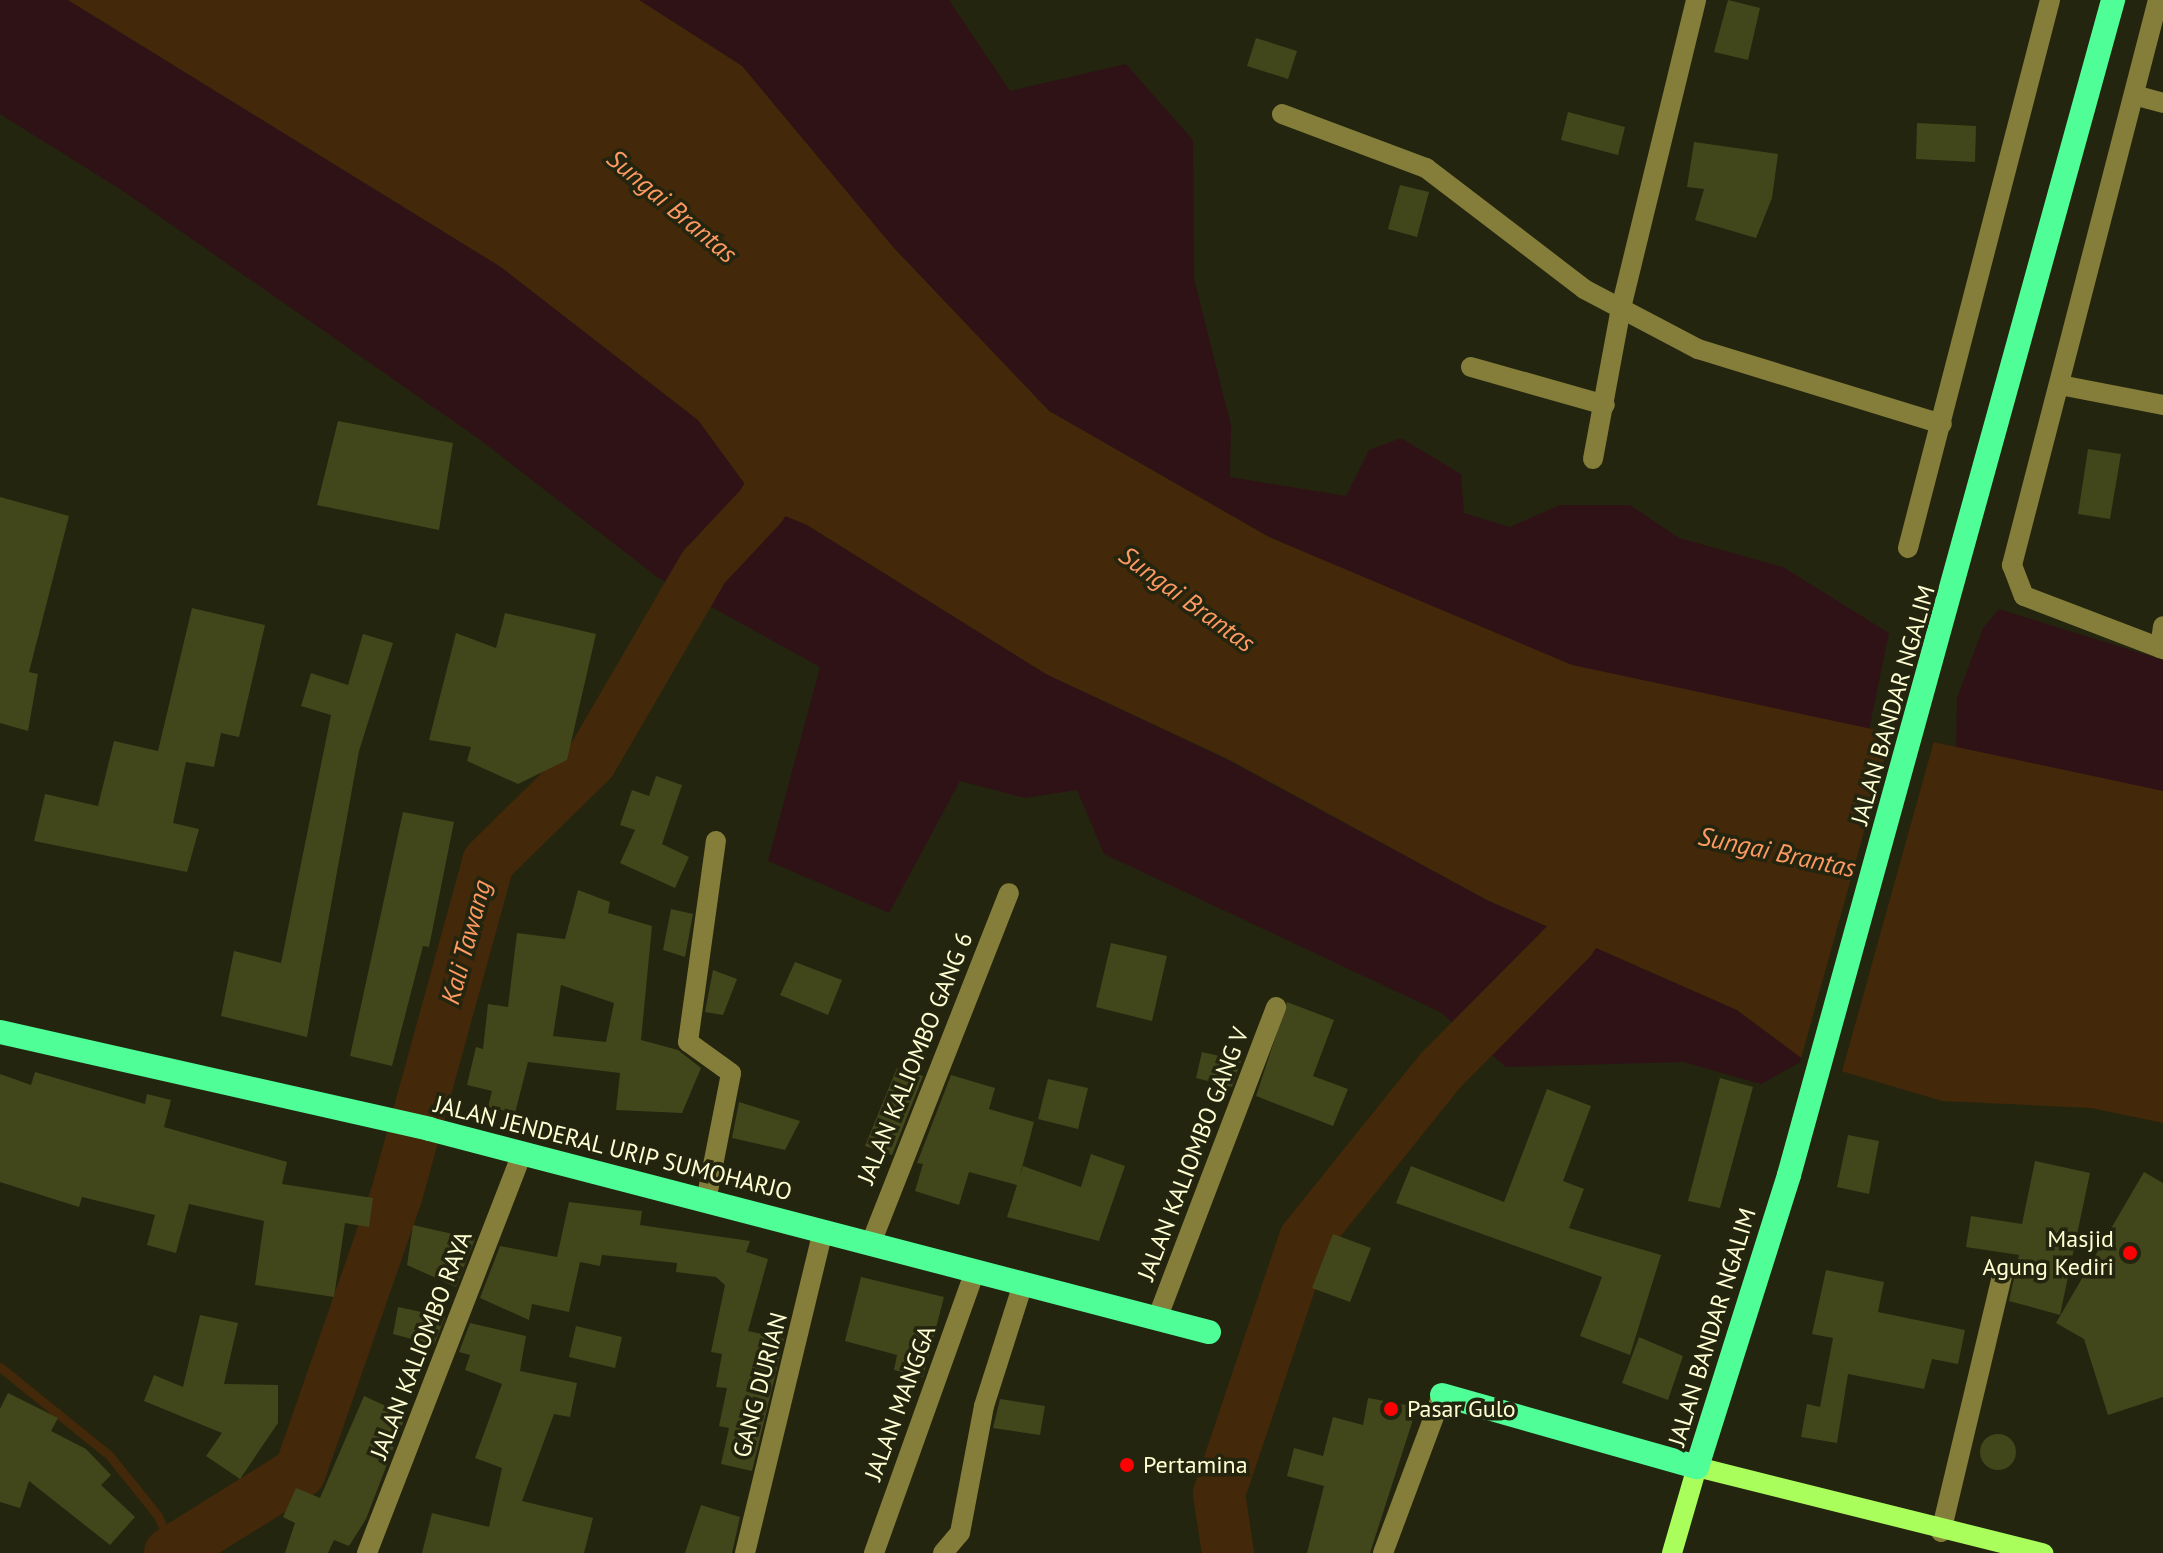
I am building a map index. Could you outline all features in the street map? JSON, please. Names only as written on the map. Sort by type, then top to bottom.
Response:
[{"type":"highway","name":"JALAN BANDAR NGALIM","points":[[1697,1467],[1789,1175],[1969,540],[2113,0]]},
{"type":"highway","name":"JALAN JENDERAL URIP SUMOHARJO","points":[[0,1032],[429,1129],[1209,1332]]},
{"type":"highway","points":[[1442,1395],[1697,1467]]},
{"type":"main road","points":[[1672,1553],[1697,1467],[1941,1532],[2043,1553]]},
{"type":"street","points":[[1593,459],[1621,308],[1696,0]]},
{"type":"street","points":[[1908,548],[2050,0]]},
{"type":"street","points":[[2158,0],[2012,565],[2014,584],[2024,596],[2161,648],[2163,626]]},
{"type":"street","points":[[2134,95],[2163,103]]},
{"type":"street","points":[[1282,114],[1439,175],[1515,241],[1621,308],[1698,349],[1942,424]]},
{"type":"street","points":[[1471,367],[1605,405]]},
{"type":"street","points":[[2060,385],[2163,405]]},
{"type":"street","points":[[706,1201],[731,1073],[688,1042],[716,841]]},
{"type":"street","name":"JALAN KALIOMBO GANG 6","points":[[871,1243],[1009,893]]},
{"type":"street","name":"JALAN KALIOMBO GANG V","points":[[1157,1319],[1276,1007]]},
{"type":"street","name":"JALAN KALIOMBO RAYA","points":[[367,1553],[522,1154]]},
{"type":"street","name":"GANG DURIAN","points":[[745,1553],[823,1231]]},
{"type":"street","name":"JALAN MANGGA","points":[[874,1553],[975,1271]]},
{"type":"street","points":[[1941,1532],[2002,1275]]},
{"type":"street","points":[[943,1553],[960,1533],[984,1406],[1023,1284]]},
{"type":"street","points":[[1383,1553],[1442,1395]]},
{"type":"shaded area","points":[[0,0],[68,0],[501,267],[698,420],[807,525],[1046,674],[1228,760],[1487,900],[1737,1010],[1804,1060],[1761,1084],[1684,1062],[1506,1067],[1440,1012],[1104,854],[1077,790],[1025,798],[960,781],[889,913],[768,861],[820,667],[657,577],[479,439],[120,189],[0,114]]},
{"type":"shaded area","points":[[639,0],[949,0],[1010,91],[1126,64],[1193,140],[1194,279],[1231,425],[1230,477],[1346,496],[1369,450],[1401,438],[1461,474],[1464,513],[1510,527],[1560,505],[1630,505],[1679,538],[1783,567],[1889,633],[1869,730],[1572,665],[1467,624],[1269,537],[1049,411],[893,248],[742,66]]},
{"type":"shaded area","points":[[1999,609],[2163,660],[2163,791],[1956,750],[1957,698],[1983,628]]},
{"type":"water","name":"Sungai Brantas","points":[[68,0],[639,0],[742,66],[893,247],[1049,411],[1269,537],[1572,665],[2163,791],[2163,1123],[2091,1108],[1942,1101],[1804,1060],[1737,1010],[1487,900],[1228,759],[1046,674],[807,525],[761,506],[698,420],[501,267]]},
{"type":"pier","points":[[1892,731],[1934,741],[1841,1075],[1800,1062]]},
{"type":"building","points":[[1728,0],[1760,8],[1748,60],[1714,52]]},
{"type":"building","points":[[1256,38],[1297,51],[1288,79],[1247,66]]},
{"type":"building","points":[[1568,112],[1625,127],[1618,155],[1561,140]]},
{"type":"building","points":[[1917,123],[1976,126],[1975,162],[1916,159]]},
{"type":"building","points":[[1694,142],[1778,154],[1772,198],[1756,238],[1695,220],[1704,189],[1687,187]]},
{"type":"building","points":[[1400,185],[1429,192],[1417,237],[1388,229]]},
{"type":"building","points":[[338,421],[453,443],[439,530],[317,505]]},
{"type":"building","points":[[2088,449],[2121,454],[2110,519],[2078,514]]},
{"type":"building","points":[[0,497],[69,516],[29,672],[38,674],[28,731],[0,723]]},
{"type":"building","points":[[192,608],[265,625],[239,737],[221,733],[214,767],[186,762],[173,823],[199,829],[187,872],[34,841],[45,794],[98,806],[114,741],[158,751]]},
{"type":"building","points":[[505,613],[596,634],[567,760],[518,784],[467,761],[471,747],[429,740],[456,633],[496,648]]},
{"type":"building","points":[[363,634],[393,643],[359,751],[307,1037],[221,1016],[234,951],[281,963],[331,715],[301,706],[311,673],[348,685]]},
{"type":"building","points":[[656,776],[682,785],[662,844],[689,857],[675,888],[620,863],[635,830],[620,825],[632,790],[649,796]]},
{"type":"building","points":[[403,812],[454,822],[429,947],[423,946],[392,1066],[350,1056]]},
{"type":"building","points":[[578,890],[610,902],[608,913],[652,926],[641,1040],[678,1050],[701,1068],[682,1113],[616,1110],[620,1073],[528,1062],[515,1113],[488,1107],[492,1091],[467,1085],[476,1047],[483,1049],[488,1004],[508,1007],[517,933],[565,939]],"holes":[[[561,985],[614,1003],[606,1042],[553,1036]]]},
{"type":"building","points":[[671,909],[693,914],[685,957],[663,950]]},
{"type":"building","points":[[1111,943],[1167,956],[1152,1021],[1096,1007]]},
{"type":"building","points":[[795,962],[842,980],[828,1015],[780,995]]},
{"type":"building","points":[[713,970],[737,979],[723,1015],[705,1012]]},
{"type":"building","points":[[1287,1002],[1334,1020],[1313,1076],[1348,1089],[1333,1126],[1256,1096]]},
{"type":"building","points":[[1202,1052],[1241,1061],[1232,1087],[1196,1078]]},
{"type":"building","points":[[897,1068],[923,1076],[892,1155],[865,1146]]},
{"type":"building","points":[[35,1072],[145,1104],[147,1094],[171,1100],[164,1127],[287,1162],[282,1184],[373,1198],[369,1227],[345,1223],[334,1297],[255,1285],[264,1221],[189,1204],[176,1253],[147,1245],[155,1215],[82,1197],[79,1207],[0,1182],[0,1074],[31,1085]]},
{"type":"building","points":[[951,1075],[995,1088],[989,1109],[1034,1122],[1019,1179],[1023,1166],[1081,1187],[1091,1154],[1125,1166],[1099,1241],[1007,1217],[1017,1185],[969,1172],[959,1205],[915,1191],[923,1164],[917,1163]]},
{"type":"building","points":[[1720,1078],[1753,1087],[1720,1208],[1688,1201]]},
{"type":"building","points":[[1048,1079],[1088,1088],[1078,1129],[1038,1119]]},
{"type":"building","points":[[1547,1089],[1591,1106],[1563,1181],[1584,1189],[1569,1228],[1661,1255],[1630,1355],[1580,1336],[1602,1277],[1396,1203],[1411,1166],[1504,1202]]},
{"type":"building","points":[[739,1102],[800,1121],[785,1150],[732,1138]]},
{"type":"building","points":[[1848,1135],[1879,1141],[1869,1194],[1837,1187]]},
{"type":"building","points":[[2035,1161],[2090,1173],[2060,1315],[2009,1301],[2019,1255],[1966,1247],[1971,1216],[2022,1224]]},
{"type":"building","name":"Masjid Agung Kediri","points":[[2144,1172],[2163,1183],[2163,1397],[2108,1415],[2084,1339],[2056,1323]]},
{"type":"building","points":[[569,1202],[642,1211],[640,1225],[750,1241],[746,1252],[768,1259],[748,1331],[784,1339],[752,1471],[721,1464],[729,1428],[719,1426],[727,1388],[716,1387],[722,1354],[711,1352],[725,1285],[716,1277],[676,1272],[677,1263],[602,1255],[600,1266],[580,1262],[569,1312],[532,1304],[529,1320],[480,1298],[500,1246],[557,1257]]},
{"type":"building","points":[[413,1225],[475,1239],[456,1287],[407,1265]]},
{"type":"building","points":[[1333,1234],[1371,1248],[1350,1302],[1312,1288]]},
{"type":"building","points":[[1826,1270],[1884,1282],[1878,1312],[1965,1330],[1958,1364],[1932,1359],[1924,1389],[1848,1374],[1837,1443],[1801,1437],[1807,1404],[1820,1407],[1833,1338],[1812,1334]]},
{"type":"building","points":[[861,1277],[944,1297],[923,1377],[894,1370],[897,1355],[845,1341]]},
{"type":"building","points":[[398,1307],[445,1317],[434,1345],[393,1334]]},
{"type":"building","points":[[200,1315],[238,1323],[224,1384],[278,1385],[278,1423],[240,1479],[206,1456],[222,1433],[144,1401],[154,1375],[183,1387]]},
{"type":"building","points":[[470,1323],[526,1336],[520,1371],[577,1383],[570,1417],[554,1414],[522,1501],[593,1518],[584,1553],[422,1553],[432,1513],[489,1527],[502,1468],[475,1458],[502,1384],[465,1370],[470,1355],[459,1352]]},
{"type":"building","points":[[576,1326],[622,1337],[615,1368],[569,1357]]},
{"type":"building","points":[[1639,1337],[1683,1356],[1668,1400],[1622,1383]]},
{"type":"building","points":[[8,1393],[58,1418],[51,1431],[86,1449],[111,1475],[101,1485],[135,1517],[110,1545],[29,1481],[20,1508],[0,1502],[0,1409]]},
{"type":"building","points":[[364,1396],[406,1415],[366,1519],[349,1546],[334,1540],[328,1553],[285,1553],[295,1523],[283,1517],[296,1488],[320,1498]]},
{"type":"building","points":[[1368,1398],[1417,1407],[1370,1553],[1307,1553],[1324,1486],[1287,1476],[1294,1448],[1323,1456],[1333,1417],[1363,1425]]},
{"type":"building","points":[[1000,1399],[1045,1406],[1040,1435],[993,1428]]},
{"type":"building","points":[[1998,1434],[2010,1440],[2016,1452],[2010,1464],[1998,1470],[1986,1464],[1980,1452],[1986,1440]]},
{"type":"building","points":[[701,1505],[740,1517],[732,1553],[685,1553]]},
{"type":"waterway","name":"Kali Tawang","points":[[170,1553],[300,1472],[396,1197],[488,862],[591,761],[704,567],[761,506],[799,445]]},
{"type":"waterway","points":[[1228,1553],[1219,1494],[1305,1239],[1441,1070],[1570,940],[1610,880]]},
{"type":"waterway","points":[[0,1367],[109,1455],[158,1516],[172,1548]]},
{"type":"place","name":"Masjid Agung Kediri","points":[[2130,1253]]},
{"type":"place","name":"Pasar Gulo","points":[[1391,1409]]},
{"type":"place","name":"Pertamina","points":[[1127,1465]]}]
